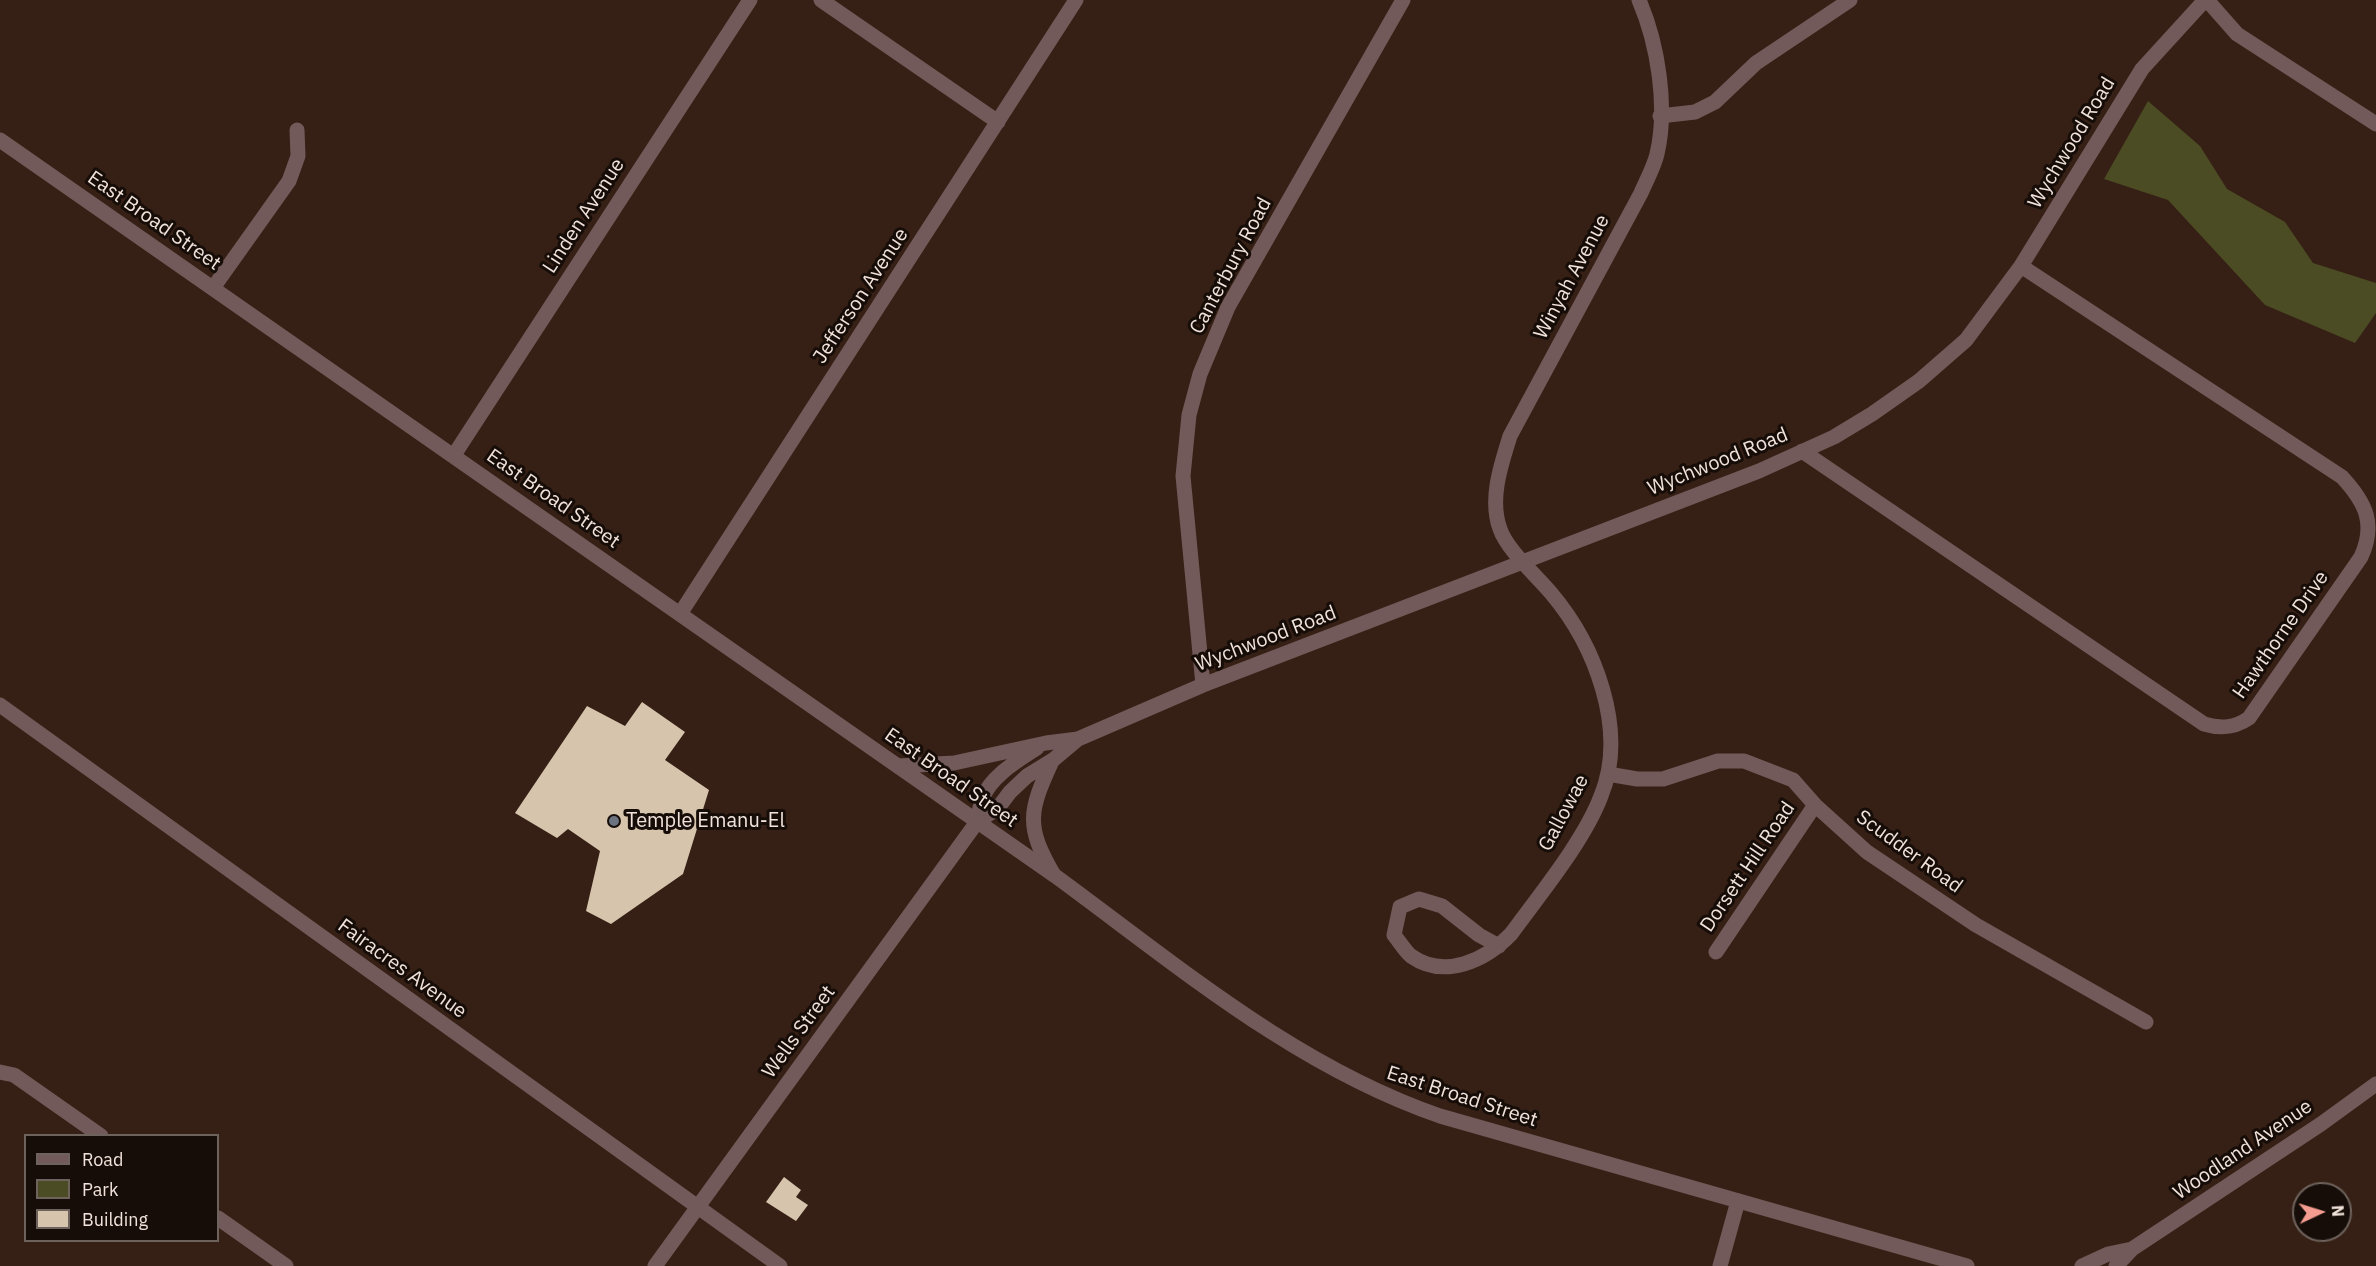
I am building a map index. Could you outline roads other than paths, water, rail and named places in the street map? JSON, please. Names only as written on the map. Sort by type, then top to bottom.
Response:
[{"type":"street","name":"Linden Avenue","points":[[454,455],[750,0]]},
{"type":"street","points":[[820,0],[998,122]]},
{"type":"street","name":"Jefferson Avenue","points":[[680,614],[1076,0]]},
{"type":"street","name":"Canterbury Road","points":[[1203,685],[1183,476],[1189,415],[1200,374],[1228,307],[1402,0]]},
{"type":"street","name":"Winyah Avenue","points":[[1523,562],[1500,531],[1495,507],[1500,468],[1510,436],[1641,193],[1657,154],[1661,82],[1639,0]]},
{"type":"street","points":[[1660,116],[1695,112],[1715,102],[1756,63],[1850,0]]},
{"type":"street","points":[[2206,0],[2237,34],[2376,124]]},
{"type":"street","name":"Wychwood Road","points":[[898,766],[954,763],[1046,743],[1078,739],[1203,685],[1759,471],[1834,437],[1919,381],[1966,340],[2021,266],[2142,69],[2206,0]]},
{"type":"street","points":[[213,288],[289,181],[298,156],[297,130]]},
{"type":"street","name":"East Broad Street","points":[[0,140],[1054,875],[1209,990],[1302,1052],[1370,1089],[1440,1116],[1967,1266]]},
{"type":"street","name":"Hawthorne Drive","points":[[1802,451],[2204,724],[2226,727],[2239,725],[2249,718],[2370,542],[2370,525],[2366,508],[2342,477],[2021,266]]},
{"type":"street","name":"Gallowae","points":[[1499,946],[1479,935],[1442,906],[1419,899],[1400,907],[1394,934],[1410,955],[1428,965],[1450,968],[1474,960],[1499,946],[1511,933],[1575,844],[1601,797],[1608,774],[1611,730],[1604,691],[1586,645],[1553,594],[1523,562]]},
{"type":"street","name":"Fairacres Avenue","points":[[0,705],[780,1266]]},
{"type":"street","name":"Wychwood Road","points":[[977,822],[998,808],[1010,792],[1027,776],[1053,760],[1078,739]]},
{"type":"street","name":"Wychwood Road","points":[[977,822],[983,798],[998,777],[1010,766],[1046,743]]},
{"type":"street","name":"Wychwood Road","points":[[1053,760],[1037,793],[1033,813],[1038,848],[1054,875]]},
{"type":"street","name":"Scudder Road","points":[[1608,774],[1637,779],[1663,778],[1718,761],[1744,761],[1793,780],[1815,805],[1866,852],[1976,925],[2146,1022]]},
{"type":"street","name":"Dorsett Hill Road","points":[[1716,952],[1815,805]]},
{"type":"street","name":"Wells Street","points":[[655,1266],[977,822]]},
{"type":"street","points":[[0,1072],[14,1075],[98,1134]]},
{"type":"street","name":"Woodland Avenue","points":[[2116,1266],[2132,1249],[2321,1124],[2376,1084]]},
{"type":"street","points":[[1720,1266],[1738,1201]]},
{"type":"street","points":[[219,1219],[286,1266]]},
{"type":"street","name":"Woodland Avenue","points":[[2082,1266],[2108,1254],[2132,1249]]},
{"type":"place","name":"Temple Emanu-El","points":[[614,821]]}]
